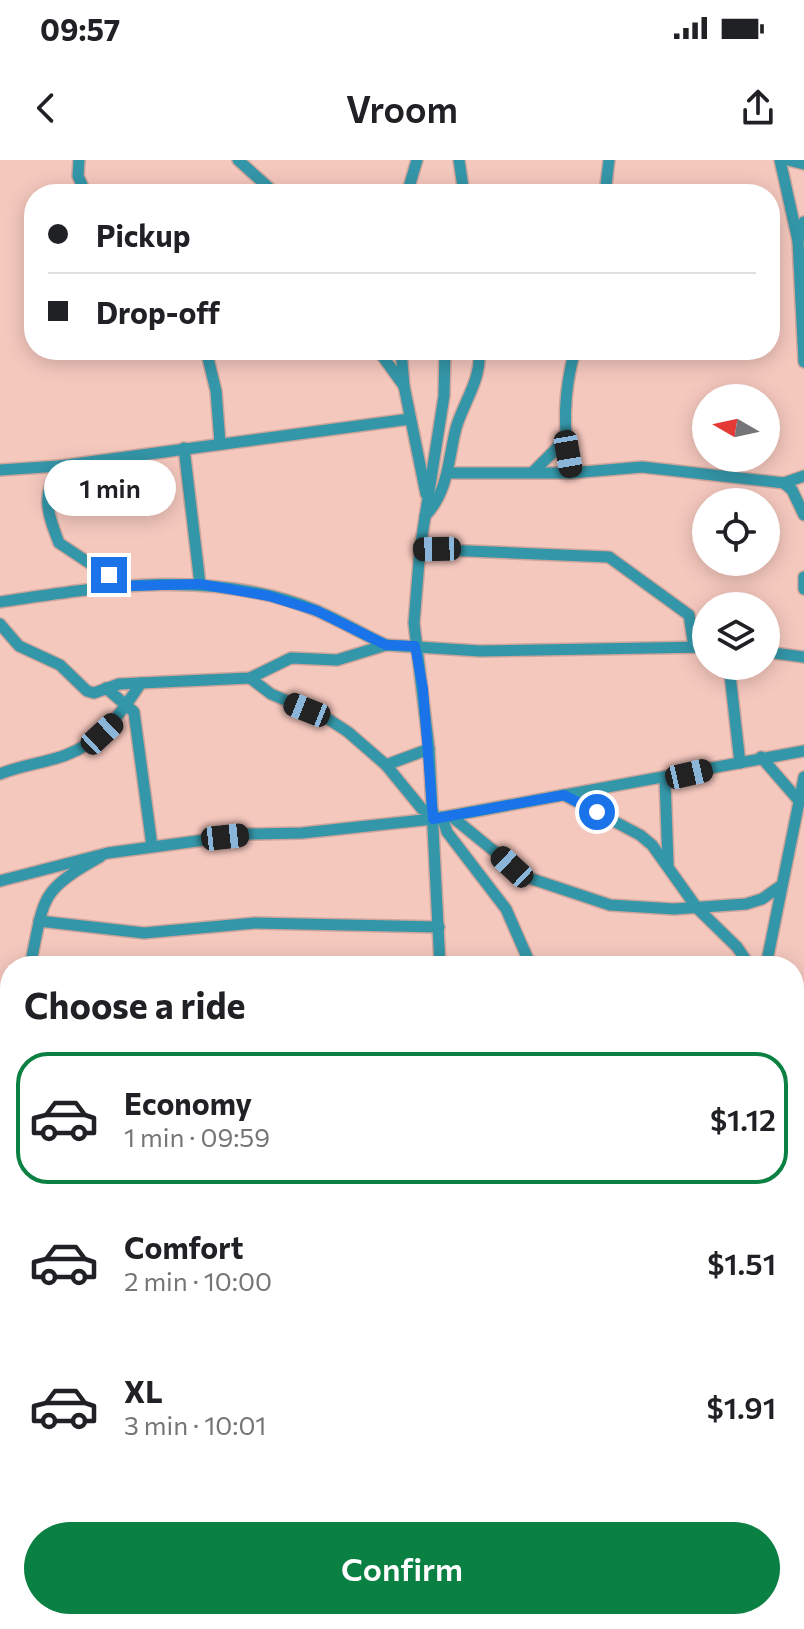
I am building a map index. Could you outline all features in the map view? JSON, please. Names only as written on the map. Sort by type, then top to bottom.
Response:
[{"type":"street","points":[[79,160],[78,176],[82,184]]},
{"type":"street","points":[[238,160],[265,184]]},
{"type":"street","points":[[410,184],[417,160]]},
{"type":"street","points":[[606,184],[609,160]]},
{"type":"street","points":[[780,160],[798,241],[804,362]]},
{"type":"street","points":[[788,160],[804,164]]},
{"type":"street","points":[[461,165],[470,184]]},
{"type":"street","points":[[798,241],[804,222]]},
{"type":"street","points":[[208,360],[216,391],[220,443]]},
{"type":"street","points":[[385,360],[404,386]]},
{"type":"street","points":[[402,360],[404,386],[427,502]]},
{"type":"street","points":[[440,956],[440,816],[415,646],[415,593],[444,396],[445,360]]},
{"type":"street","points":[[425,517],[435,506],[448,473],[457,424],[478,373],[479,360]]},
{"type":"street","points":[[571,473],[564,434],[566,390],[573,360]]},
{"type":"street","points":[[0,470],[59,466],[410,419]]},
{"type":"street","points":[[533,472],[557,448],[564,434]]},
{"type":"street","points":[[184,448],[200,584]]},
{"type":"street","points":[[59,466],[46,496],[59,543],[124,586]]},
{"type":"street","points":[[448,473],[571,473],[656,468],[784,483],[804,476]]},
{"type":"street","points":[[784,483],[792,490],[804,515]]},
{"type":"street","points":[[420,549],[609,557],[689,615],[692,624]]},
{"type":"street","points":[[804,579],[804,589]]},
{"type":"street","points":[[0,602],[124,586],[200,584],[304,606],[386,645]]},
{"type":"street","points":[[0,624],[19,646],[60,665],[87,691],[94,693],[141,683],[250,678],[291,658],[337,660],[386,645],[480,651],[692,647]]},
{"type":"street","points":[[780,654],[804,657]]},
{"type":"street","points":[[250,678],[271,694],[325,717],[386,765],[418,804],[543,884],[610,905],[697,908],[746,904],[762,899],[782,885]]},
{"type":"street","points":[[731,680],[740,763]]},
{"type":"street","points":[[0,774],[77,749],[102,734],[141,683]]},
{"type":"street","points":[[106,688],[127,704],[137,724],[152,846]]},
{"type":"street","points":[[386,765],[429,749]]},
{"type":"street","points":[[0,881],[108,853],[440,816],[665,779],[761,757],[804,751]]},
{"type":"street","points":[[761,757],[800,802]]},
{"type":"street","points":[[768,956],[804,777]]},
{"type":"street","points":[[665,779],[668,864]]},
{"type":"street","points":[[564,795],[640,835],[668,864],[697,908],[743,956]]},
{"type":"street","points":[[440,816],[447,832],[506,909],[527,956]]},
{"type":"street","points":[[32,956],[39,921],[50,892],[59,880],[108,853]]},
{"type":"street","points":[[39,921],[144,933],[255,923],[439,927]]},
{"type":"route","points":[[109,575],[124,586],[200,584],[269,596],[317,611],[386,645],[415,646],[423,689],[433,819],[564,795],[597,812]]}]
